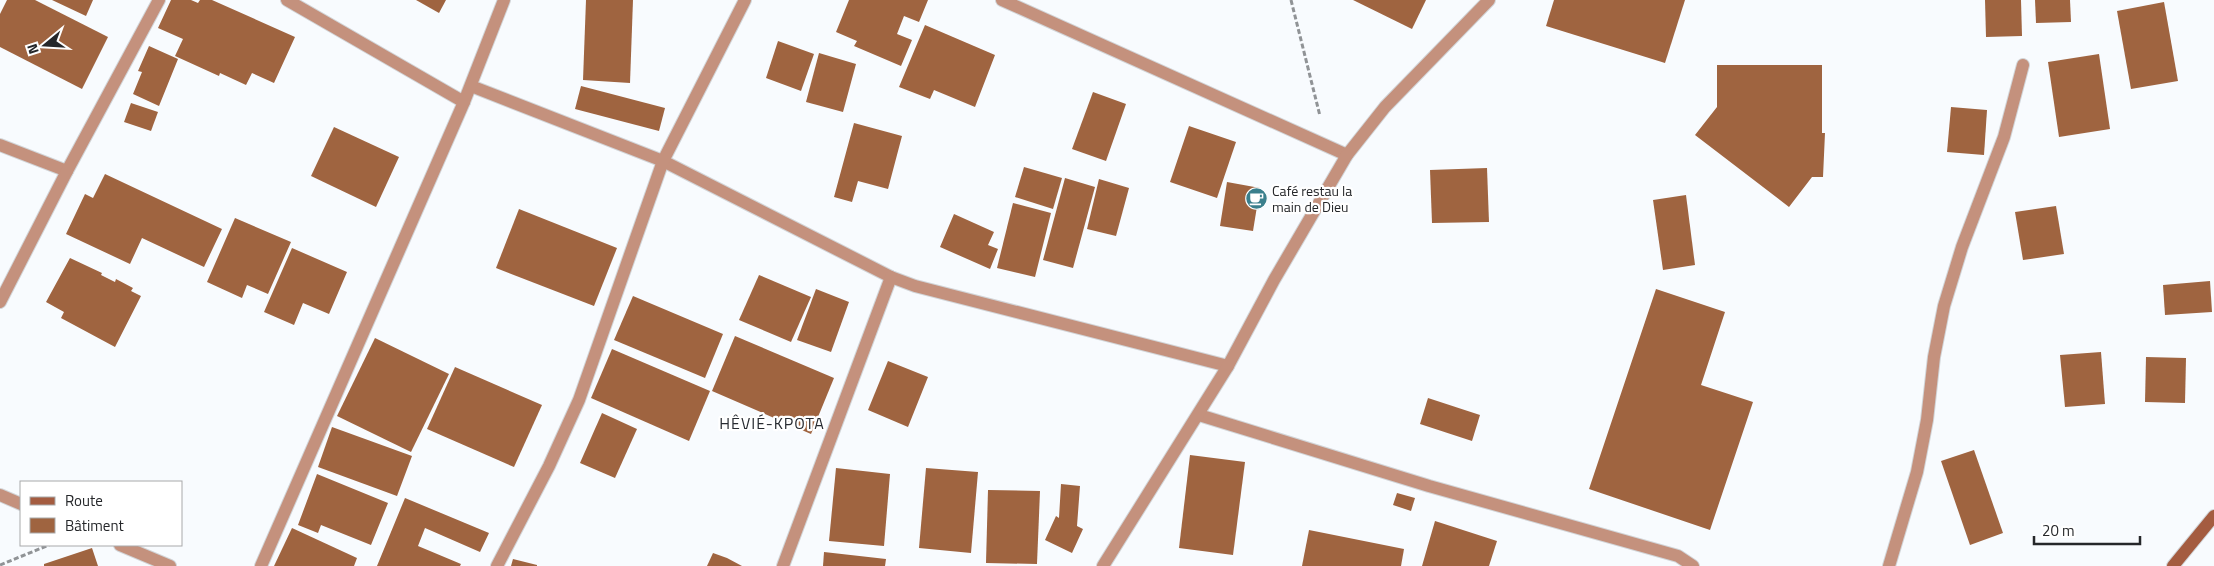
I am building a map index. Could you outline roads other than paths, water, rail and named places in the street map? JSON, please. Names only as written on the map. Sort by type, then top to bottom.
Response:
[{"type":"main road","points":[[2173,566],[2214,516]]},
{"type":"street","points":[[0,302],[67,171],[159,0]]},
{"type":"street","points":[[287,0],[464,102]]},
{"type":"street","points":[[261,566],[471,86],[504,0]]},
{"type":"street","points":[[497,566],[549,466],[579,400],[663,161],[745,0]]},
{"type":"street","points":[[1002,0],[1327,144],[1347,155]]},
{"type":"street","points":[[1103,566],[1199,415],[1228,366],[1274,280],[1347,155],[1386,107],[1490,0]]},
{"type":"street","points":[[1889,566],[1917,472],[1927,420],[1934,357],[1944,306],[1962,248],[2004,137],[2023,65]]},
{"type":"street","points":[[471,86],[663,161],[891,277],[915,286],[1228,366]]},
{"type":"street","points":[[0,145],[67,171]]},
{"type":"street","points":[[783,566],[891,277]]},
{"type":"street","points":[[1199,415],[1693,566]]},
{"type":"street","points":[[0,495],[20,504]]},
{"type":"street","points":[[122,546],[170,566]]},
{"type":"place","name":"Café restau la main de Dieu","points":[[1256,198]]},
{"type":"district","name":"HÊVIÉ-KPOTA","points":[[772,423]]}]
